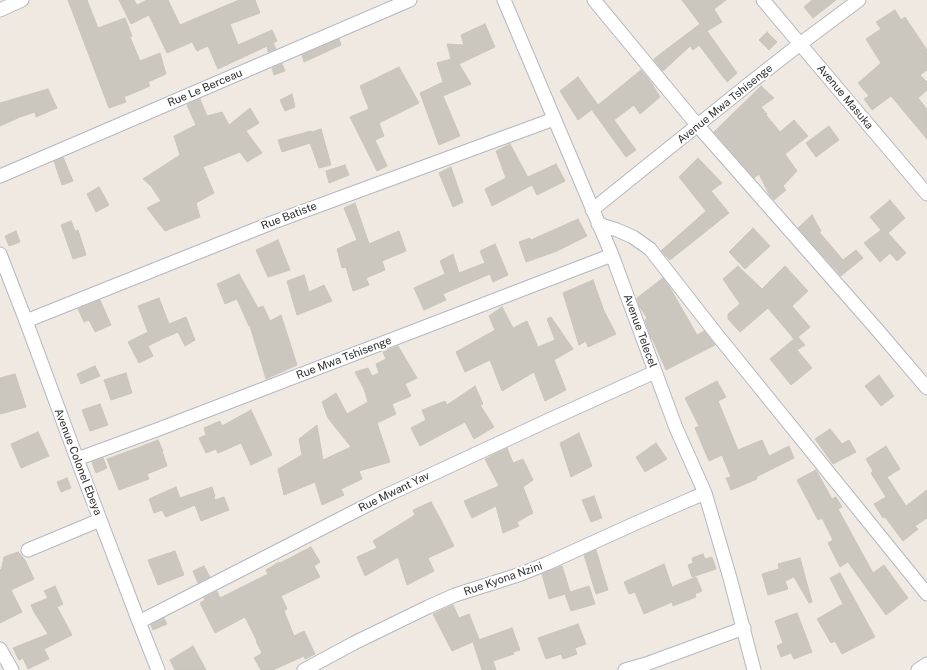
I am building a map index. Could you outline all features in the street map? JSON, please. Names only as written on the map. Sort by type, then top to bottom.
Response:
[{"type":"street","points":[[0,10],[22,0]]},
{"type":"street","name":"Rue Le Berceau","points":[[0,176],[410,0]]},
{"type":"street","name":"Avenue Telecel","points":[[504,0],[612,255],[654,372],[676,428],[705,493],[744,628],[754,670]]},
{"type":"street","points":[[594,0],[698,126],[927,388]]},
{"type":"street","name":"Avenue Masuka","points":[[763,0],[927,194]]},
{"type":"street","name":"Avenue Mwa Tshisenge","points":[[592,210],[800,44],[859,0]]},
{"type":"street","name":"Rue Batiste","points":[[26,321],[274,222],[554,118]]},
{"type":"street","points":[[598,224],[633,237],[650,249],[718,336],[927,594]]},
{"type":"street","name":"Avenue Colonel Ebeya","points":[[0,254],[158,670]]},
{"type":"street","name":"Rue Mwa Tshisenge","points":[[77,460],[612,255]]},
{"type":"street","name":"Rue Mwant Yav","points":[[139,622],[383,497],[551,418],[654,372]]},
{"type":"street","name":"Rue Kyona Nzini","points":[[304,670],[354,643],[428,607],[548,563],[705,493]]},
{"type":"street","points":[[28,550],[100,520]]},
{"type":"street","points":[[625,670],[646,664],[744,628]]},
{"type":"street","points":[[0,649],[12,670]]},
{"type":"street","points":[[918,670],[927,664]]},
{"type":"building","points":[[68,0],[87,0],[98,28],[125,18],[132,36],[130,37],[140,61],[160,53],[166,74],[148,82],[150,86],[124,97],[126,102],[109,108]]},
{"type":"building","points":[[119,0],[134,0],[137,5],[147,0],[168,0],[180,25],[239,0],[255,0],[260,13],[230,24],[238,45],[272,30],[277,41],[273,43],[276,49],[268,52],[267,46],[218,69],[208,46],[197,51],[192,42],[167,53],[149,15],[131,24]]},
{"type":"building","points":[[682,0],[726,0],[714,9],[722,22],[707,31],[737,73],[727,82],[699,45],[693,50],[690,46],[663,71],[654,60],[700,24]]},
{"type":"building","points":[[812,0],[836,0],[813,18],[804,7]]},
{"type":"building","points":[[895,10],[901,20],[905,17],[927,50],[927,70],[920,75],[927,82],[927,90],[918,98],[927,109],[927,139],[891,96],[872,110],[864,99],[869,96],[858,83],[881,63],[866,39],[881,29],[876,22]]},
{"type":"building","points":[[485,24],[495,47],[459,64],[471,84],[443,96],[460,136],[439,145],[420,93],[443,82],[437,63],[451,59],[447,44],[464,45],[461,35]]},
{"type":"building","points":[[767,32],[777,42],[769,50],[759,40]]},
{"type":"building","points":[[339,39],[341,45],[304,62],[302,55]]},
{"type":"building","points":[[282,64],[285,71],[274,75],[272,68]]},
{"type":"building","points":[[399,67],[419,103],[379,123],[384,136],[375,140],[387,166],[377,171],[350,117],[369,109],[360,86]]},
{"type":"building","points":[[641,70],[651,82],[660,97],[640,114],[634,105],[614,120],[636,150],[626,157],[592,110]]},
{"type":"building","points":[[578,77],[598,105],[578,120],[560,91]]},
{"type":"building","points":[[761,86],[774,98],[761,107],[780,132],[794,120],[808,136],[785,154],[797,171],[783,186],[786,190],[774,200],[769,194],[759,174],[754,178],[714,132]]},
{"type":"building","points":[[48,89],[57,108],[36,117],[35,112],[0,126],[0,103]]},
{"type":"building","points":[[292,94],[295,107],[285,111],[280,100]]},
{"type":"building","points":[[200,99],[207,116],[222,112],[229,125],[250,108],[259,123],[246,131],[262,153],[247,162],[240,152],[203,167],[214,193],[196,203],[200,217],[165,231],[147,208],[161,201],[151,186],[143,179],[180,155],[174,136],[196,125],[187,105]]},
{"type":"building","points":[[829,126],[839,140],[816,157],[806,143]]},
{"type":"building","points":[[321,129],[331,165],[319,168],[310,143],[282,152],[278,140]]},
{"type":"building","points":[[510,144],[532,185],[492,206],[485,189],[506,178],[496,151]]},
{"type":"building","points":[[63,157],[73,181],[62,185],[54,161]]},
{"type":"building","points":[[698,158],[722,183],[711,191],[729,213],[670,260],[661,251],[706,211],[679,177]]},
{"type":"building","points":[[556,164],[565,181],[537,195],[528,177]]},
{"type":"building","points":[[345,165],[349,175],[329,183],[326,171]]},
{"type":"building","points":[[451,167],[463,202],[453,207],[439,173]]},
{"type":"building","points":[[99,187],[109,205],[96,212],[87,194]]},
{"type":"building","points":[[890,200],[905,218],[888,233],[906,253],[897,261],[890,253],[880,262],[864,243],[881,230],[870,217]]},
{"type":"building","points":[[355,203],[369,244],[399,231],[406,251],[382,261],[385,270],[366,278],[369,285],[353,291],[346,267],[342,268],[337,249],[357,240],[344,208]]},
{"type":"building","points":[[812,215],[821,231],[819,232],[843,260],[856,250],[863,258],[841,276],[798,228]]},
{"type":"building","points":[[578,219],[587,236],[557,251],[526,262],[519,242],[530,238],[531,240]]},
{"type":"building","points":[[71,221],[75,231],[78,230],[86,255],[73,259],[61,225]]},
{"type":"building","points":[[753,228],[770,246],[745,269],[729,252]]},
{"type":"building","points":[[16,231],[20,242],[9,246],[5,236]]},
{"type":"building","points":[[278,240],[290,270],[268,277],[256,250]]},
{"type":"building","points":[[495,244],[508,275],[493,282],[490,274],[443,294],[446,300],[424,310],[414,288],[445,274],[440,261],[453,254],[459,273],[485,263],[480,251]]},
{"type":"building","points":[[738,266],[762,289],[785,266],[808,291],[792,306],[810,327],[798,337],[805,345],[797,350],[812,368],[791,385],[770,359],[794,339],[768,308],[740,332],[728,319],[728,314],[740,304],[723,279]]},
{"type":"building","points":[[239,274],[258,308],[263,306],[270,321],[281,315],[297,365],[266,379],[250,326],[237,299],[225,304],[217,284]]},
{"type":"building","points":[[304,275],[309,292],[324,285],[332,301],[297,315],[287,281]]},
{"type":"building","points":[[663,278],[697,335],[704,331],[715,345],[666,370],[651,338],[645,320],[647,318],[639,306],[637,298]]},
{"type":"building","points":[[593,280],[604,311],[616,334],[588,347],[586,341],[579,345],[563,293]]},
{"type":"building","points":[[159,298],[169,324],[186,317],[195,340],[185,346],[178,332],[148,346],[153,356],[139,363],[128,342],[148,332],[138,306]]},
{"type":"building","points":[[100,300],[111,325],[95,332],[89,320],[84,322],[78,309]]},
{"type":"building","points":[[502,307],[513,328],[527,321],[538,347],[555,340],[547,319],[551,317],[573,349],[554,360],[566,390],[545,401],[534,372],[502,391],[490,360],[465,372],[456,352],[495,330],[489,316]]},
{"type":"building","points":[[398,346],[417,378],[405,384],[411,396],[392,404],[396,414],[377,423],[390,462],[359,471],[362,479],[341,489],[344,495],[322,505],[315,482],[284,495],[278,469],[302,455],[299,439],[317,425],[323,460],[351,447],[328,418],[322,402],[336,393],[347,414],[368,402],[364,389],[355,372],[368,368],[372,376],[379,373],[376,364],[386,359],[383,352]]},
{"type":"building","points":[[95,366],[100,376],[81,384],[77,374]]},
{"type":"building","points":[[126,373],[132,393],[111,400],[104,380]]},
{"type":"building","points":[[15,374],[26,407],[0,414],[0,378]]},
{"type":"building","points":[[879,375],[894,396],[881,406],[865,386]]},
{"type":"building","points":[[717,381],[726,397],[718,401],[738,450],[762,440],[769,456],[789,446],[794,458],[756,477],[757,479],[731,490],[726,478],[731,477],[722,455],[709,461],[695,428],[699,426],[685,398]]},
{"type":"building","points":[[475,386],[483,404],[480,405],[494,427],[474,439],[465,422],[420,446],[411,428],[426,420],[422,410],[445,401],[447,405]]},
{"type":"building","points":[[100,404],[108,425],[90,431],[82,410]]},
{"type":"building","points":[[251,410],[272,455],[251,465],[241,443],[218,453],[216,449],[206,453],[199,438],[206,435],[204,428],[220,421],[222,426]]},
{"type":"building","points":[[830,429],[842,444],[849,440],[856,452],[833,464],[815,439]]},
{"type":"building","points":[[38,432],[49,456],[21,468],[11,444]]},
{"type":"building","points":[[579,433],[592,466],[571,477],[560,443]]},
{"type":"building","points":[[158,440],[167,466],[147,474],[149,479],[119,490],[107,459]]},
{"type":"building","points":[[656,443],[667,459],[645,472],[636,457]]},
{"type":"building","points":[[886,446],[900,469],[887,477],[906,506],[927,490],[927,518],[915,526],[918,529],[903,541],[885,517],[883,518],[874,504],[886,497],[871,473],[873,471],[866,459]]},
{"type":"building","points":[[507,448],[513,463],[523,459],[533,480],[523,487],[533,513],[517,522],[519,526],[503,533],[496,506],[472,518],[464,501],[499,486],[485,459]]},
{"type":"building","points":[[103,458],[107,468],[96,473],[92,462]]},
{"type":"building","points":[[816,470],[832,499],[836,497],[842,507],[838,509],[873,573],[884,565],[908,598],[886,615],[848,562],[840,567],[828,543],[833,540],[822,518],[818,520],[797,480]]},
{"type":"building","points":[[67,478],[71,488],[61,492],[57,482]]},
{"type":"building","points":[[176,487],[180,498],[212,487],[215,500],[224,497],[229,510],[201,521],[195,505],[166,517],[162,510],[154,513],[149,499]]},
{"type":"building","points":[[594,496],[602,518],[591,522],[582,500]]},
{"type":"building","points":[[431,502],[454,546],[428,558],[434,571],[407,585],[398,557],[365,576],[357,557],[377,548],[373,541],[415,515],[413,510]]},
{"type":"building","points":[[311,547],[320,562],[314,566],[320,577],[281,596],[287,609],[284,611],[294,636],[304,631],[315,654],[305,659],[304,656],[273,670],[261,670],[254,658],[262,653],[245,617],[215,633],[200,603],[205,600],[204,598],[217,591],[220,598],[268,574],[266,570],[279,562],[280,563]]},
{"type":"building","points":[[596,550],[608,590],[596,594],[584,555]]},
{"type":"building","points":[[175,551],[184,575],[158,585],[148,560]]},
{"type":"building","points":[[18,552],[25,560],[34,579],[11,590],[22,612],[0,623],[0,569],[1,571],[4,557]]},
{"type":"building","points":[[703,554],[705,559],[712,557],[716,569],[692,577],[688,565],[693,563],[692,558]]},
{"type":"building","points":[[800,558],[812,602],[809,603],[794,577],[785,581],[788,589],[768,595],[762,574],[779,569],[778,564]]},
{"type":"building","points":[[664,564],[672,587],[696,577],[702,591],[695,594],[696,597],[673,606],[672,602],[644,614],[635,592],[629,594],[624,582]]},
{"type":"building","points":[[204,566],[210,577],[198,583],[193,571]]},
{"type":"building","points":[[562,566],[570,592],[589,586],[595,604],[571,611],[565,594],[549,599],[542,574]]},
{"type":"building","points":[[840,573],[875,637],[842,654],[835,641],[831,643],[817,619],[843,604],[830,578]]},
{"type":"building","points":[[55,586],[63,604],[57,607],[72,635],[44,649],[49,659],[28,669],[23,658],[19,660],[13,648],[48,634],[31,605],[48,598],[44,591]]},
{"type":"building","points":[[453,605],[459,618],[469,614],[479,639],[452,651],[433,614]]},
{"type":"building","points":[[797,613],[812,652],[794,659],[791,653],[781,657],[777,646],[783,643],[775,621]]},
{"type":"building","points":[[164,618],[167,624],[153,630],[151,625]]},
{"type":"building","points":[[578,624],[586,644],[575,648],[577,654],[563,659],[561,654],[546,659],[538,638]]},
{"type":"building","points":[[512,628],[520,650],[513,652],[514,654],[493,661],[496,670],[482,670],[473,642]]},
{"type":"building","points":[[193,646],[206,670],[175,670],[170,660]]}]
